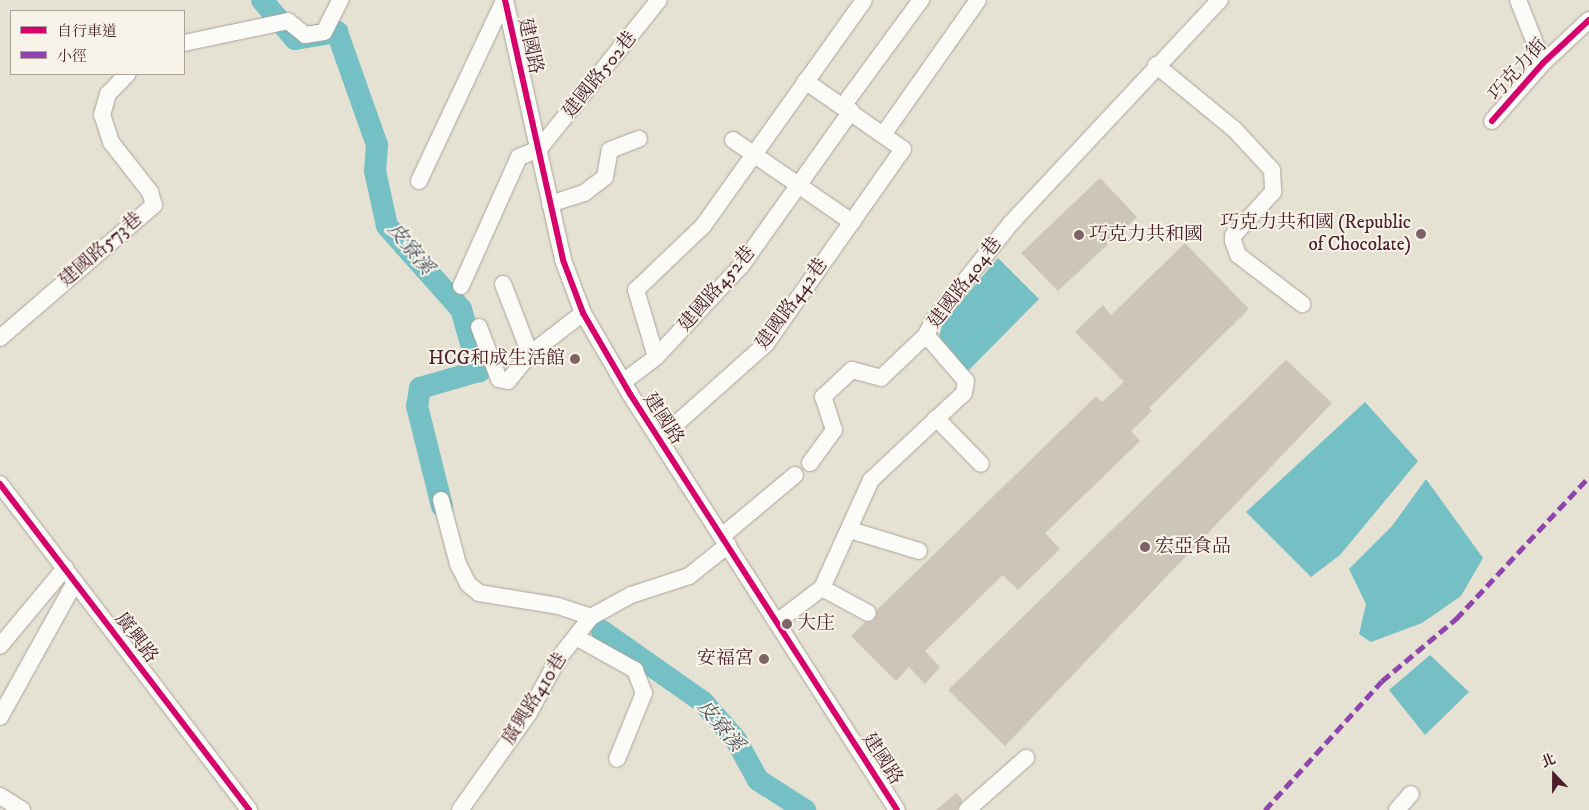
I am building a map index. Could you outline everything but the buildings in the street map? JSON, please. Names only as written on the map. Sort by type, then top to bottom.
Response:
[{"type":"street","points":[[185,42],[288,21],[304,35],[324,32],[340,0]]},
{"type":"street","points":[[419,180],[504,0]]},
{"type":"street","name":"建國路","points":[[504,0],[563,260],[583,313],[622,382],[897,810]]},
{"type":"street","name":"建國路502巷","points":[[539,149],[658,0]]},
{"type":"street","points":[[656,356],[636,290],[703,226],[753,153],[864,0]]},
{"type":"street","name":"建國路452巷","points":[[622,382],[656,356],[741,266],[921,0]]},
{"type":"street","points":[[805,82],[885,132],[978,0]]},
{"type":"street","name":"建國路404巷","points":[[777,622],[822,588],[872,480],[964,393],[966,381],[926,336],[1011,222],[1156,65],[1220,0]]},
{"type":"street","points":[[1518,0],[1543,62]]},
{"type":"street","name":"巧克力街","points":[[1492,121],[1543,62],[1589,20]]},
{"type":"street","points":[[1156,65],[1235,130],[1272,170],[1273,192],[1233,241],[1238,254],[1302,304]]},
{"type":"street","name":"建國路573巷","points":[[0,338],[154,205],[150,192],[111,142],[102,115],[108,94],[126,75]]},
{"type":"street","name":"建國路442巷","points":[[659,439],[748,364],[903,149],[885,132]]},
{"type":"street","points":[[550,204],[584,193],[604,177],[610,150],[639,138]]},
{"type":"street","points":[[733,140],[852,222]]},
{"type":"street","points":[[461,286],[518,157],[539,149]]},
{"type":"street","points":[[503,284],[530,354]]},
{"type":"street","points":[[479,327],[499,379],[508,381],[530,354],[583,313]]},
{"type":"street","points":[[810,463],[834,430],[823,398],[852,370],[881,378],[926,336]]},
{"type":"street","points":[[936,418],[981,464]]},
{"type":"street","points":[[441,500],[458,564],[474,589],[492,598],[558,606],[591,617],[631,594],[689,576],[795,475]]},
{"type":"street","name":"廣興路","points":[[0,484],[249,810]]},
{"type":"street","points":[[850,530],[919,551]]},
{"type":"street","points":[[0,646],[64,568]]},
{"type":"street","points":[[0,717],[75,582]]},
{"type":"street","points":[[822,588],[868,613]]},
{"type":"street","name":"廣興路410巷","points":[[460,810],[517,732],[546,678],[591,617]]},
{"type":"street","points":[[576,637],[636,670],[644,693],[617,759]]},
{"type":"street","points":[[967,810],[1026,758]]},
{"type":"street","points":[[1397,810],[1411,794]]},
{"type":"street","points":[[0,796],[22,810]]},
{"type":"water","points":[[998,258],[1039,299],[968,371],[939,336],[943,323]]},
{"type":"water","points":[[1365,402],[1418,461],[1340,555],[1311,577],[1246,512]]},
{"type":"water","points":[[1426,479],[1483,558],[1461,596],[1422,623],[1371,642],[1359,634],[1366,604],[1349,569],[1392,526]]},
{"type":"water","points":[[1430,655],[1469,692],[1425,735],[1389,690]]},
{"type":"waterway","name":"皮寮溪","points":[[262,0],[295,39],[337,32],[377,145],[375,171],[387,226],[461,309],[479,371],[420,388],[417,406],[442,506]]},
{"type":"waterway","name":"皮寮溪","points":[[602,631],[703,702],[736,740],[758,780],[805,810]]},
{"type":"marked path","points":[[1265,810],[1382,681],[1456,619],[1589,477]]},
{"type":"cycle path","points":[[505,0],[563,260],[583,313],[630,394],[897,810]]},
{"type":"cycle path","points":[[1492,121],[1543,63],[1589,20]]},
{"type":"cycle path","points":[[0,484],[249,810]]},
{"type":"place","name":"巧克力共和國 (Republic of Chocolate)","points":[[1421,234]]},
{"type":"place","name":"巧克力共和國","points":[[1079,235]]},
{"type":"place","name":"HCG和成生活館","points":[[575,359]]},
{"type":"place","name":"宏亞食品","points":[[1145,547]]},
{"type":"place","name":"大庄","points":[[787,624]]},
{"type":"place","name":"安福宮","points":[[764,659]]}]
